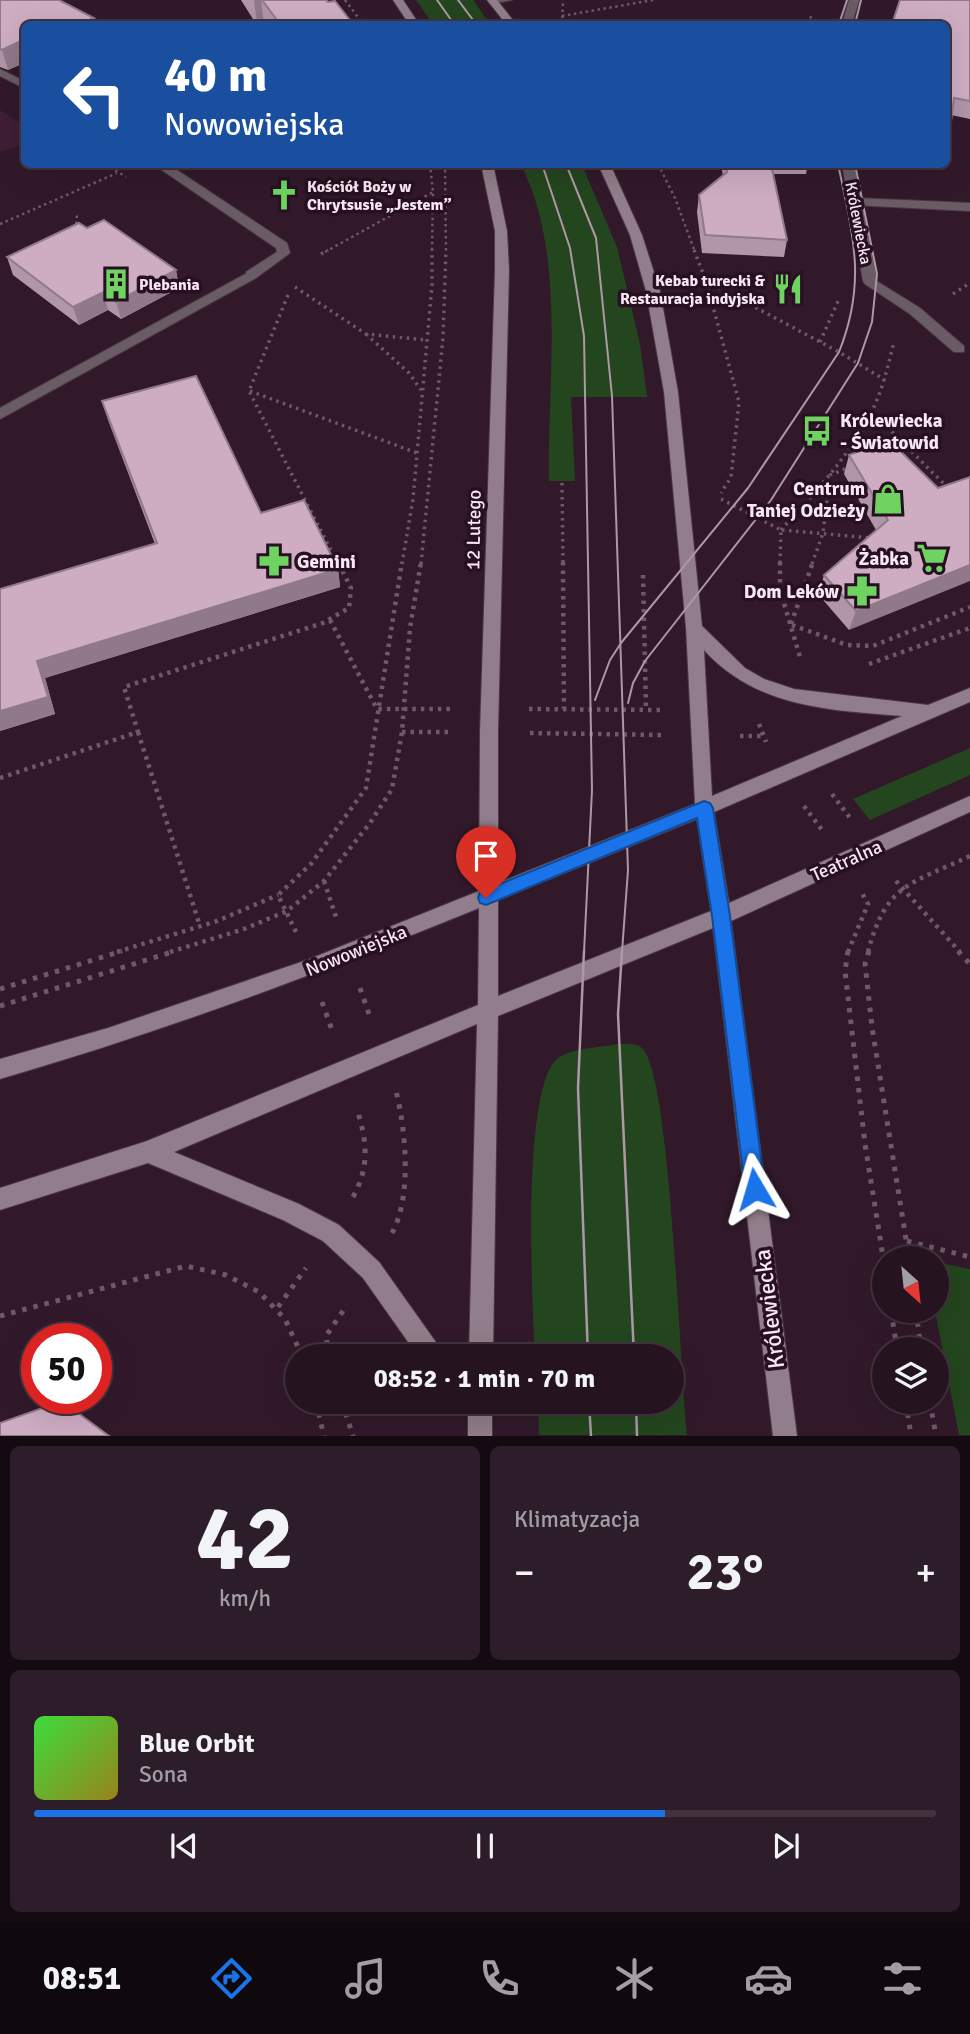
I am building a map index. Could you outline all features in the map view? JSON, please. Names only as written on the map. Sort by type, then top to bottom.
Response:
[{"type":"main road","points":[[398,0],[412,21]]},
{"type":"main road","points":[[493,1],[508,21]]},
{"type":"main road","name":"12 Lutego","points":[[486,898],[502,270],[501,231],[488,168]]},
{"type":"main road","points":[[606,168],[636,235],[653,291],[663,339],[671,392],[694,628],[704,808],[970,695]]},
{"type":"main road","points":[[694,628],[718,657],[760,685],[789,694],[930,713]]},
{"type":"main road","name":"Teatralna","points":[[721,916],[970,804]]},
{"type":"main road","name":"Nowowiejska","points":[[0,1069],[135,1029],[310,968],[704,808]]},
{"type":"main road","name":"Królewiecka","points":[[704,808],[721,916],[785,1436]]},
{"type":"main road","points":[[481,1344],[488,1011],[486,898]]},
{"type":"main road","points":[[0,1199],[148,1153],[345,1068],[721,916]]},
{"type":"main road","points":[[148,1153],[291,1212],[331,1233],[371,1270],[423,1344]]},
{"type":"street","points":[[493,1],[508,0]]},
{"type":"street","points":[[848,21],[854,0]]},
{"type":"street","points":[[0,72],[21,83]]},
{"type":"street","points":[[0,414],[251,275],[284,253],[277,241],[165,168]]},
{"type":"street","name":"Królewiecka","points":[[849,168],[870,281],[917,313]]},
{"type":"street","points":[[857,202],[970,207]]},
{"type":"street","points":[[917,313],[959,349]]},
{"type":"path","points":[[345,0],[361,21]]},
{"type":"path","points":[[562,21],[563,0]]},
{"type":"path","points":[[562,16],[653,0]]},
{"type":"path","points":[[0,989],[200,926],[278,895],[311,864],[366,788],[413,499],[432,285],[433,192],[430,168]]},
{"type":"path","points":[[0,1006],[244,929],[287,911],[324,881],[370,823],[392,789],[402,732],[410,628],[423,551],[443,338],[447,223],[445,168]]},
{"type":"path","points":[[660,168],[675,198],[706,281],[739,401],[731,477],[718,497],[781,530],[881,540]]},
{"type":"path","points":[[0,224],[118,172]]},
{"type":"path","points":[[265,266],[280,276],[433,192]]},
{"type":"path","points":[[76,232],[77,214]]},
{"type":"path","points":[[706,281],[885,380]]},
{"type":"path","points":[[791,625],[780,590],[781,530],[830,475],[872,412],[885,380],[898,321],[938,304],[969,284]]},
{"type":"path","points":[[200,926],[124,687],[330,620],[349,608],[351,588],[249,391],[292,285],[366,334],[409,373],[422,392]]},
{"type":"path","points":[[366,334],[426,340]]},
{"type":"path","points":[[249,391],[417,453]]},
{"type":"path","points":[[872,412],[953,492]]},
{"type":"path","points":[[883,455],[909,449]]},
{"type":"path","points":[[830,475],[862,463]]},
{"type":"path","points":[[791,625],[823,533],[830,475]]},
{"type":"path","points":[[562,483],[564,709]]},
{"type":"path","points":[[643,575],[646,710]]},
{"type":"path","points":[[791,625],[847,645],[873,646],[970,607]]},
{"type":"path","points":[[330,620],[377,709]]},
{"type":"path","points":[[377,709],[700,709]]},
{"type":"path","points":[[0,778],[138,732]]},
{"type":"path","points":[[402,732],[764,736]]},
{"type":"path","points":[[908,1246],[872,1027],[865,964],[874,930],[886,905],[901,888],[970,856]]},
{"type":"path","points":[[324,881],[400,1102],[402,1214],[371,1270],[326,1336],[327,1344]]},
{"type":"path","points":[[901,888],[970,964]]},
{"type":"path","points":[[278,895],[310,968],[368,1142],[365,1178],[331,1233],[278,1307]]},
{"type":"path","points":[[907,1241],[970,1257]]},
{"type":"path","points":[[0,1316],[186,1266],[211,1268],[238,1278],[278,1307],[296,1344]]},
{"type":"path","points":[[319,1414],[324,1436]]},
{"type":"path","points":[[346,1414],[353,1436]]},
{"type":"path","points":[[908,1414],[911,1436]]},
{"type":"path","points":[[932,1414],[936,1436]]},
{"type":"shaded area","points":[[0,110],[21,124],[21,145],[0,152]]},
{"type":"green space","points":[[416,0],[473,0],[488,21],[431,21]]},
{"type":"green space","points":[[522,168],[583,168],[617,247],[640,344],[647,397],[571,397],[575,481],[549,481],[552,319],[550,278],[535,200]]},
{"type":"green space","points":[[970,748],[970,775],[870,820],[853,799]]},
{"type":"green space","points":[[634,1044],[643,1049],[653,1072],[667,1169],[681,1344],[534,1344],[531,1248],[538,1113],[545,1080],[556,1060],[577,1050]]},
{"type":"green space","points":[[949,1265],[970,1269],[970,1435],[959,1435],[949,1383],[949,1337],[940,1337],[937,1323],[949,1323]]},
{"type":"green space","points":[[684,1391],[687,1435],[539,1435],[538,1414],[684,1414]]},
{"type":"building","points":[[0,0],[59,0],[94,18],[86,21],[21,21],[21,41],[0,49]]},
{"type":"building","points":[[262,0],[335,1],[351,21],[278,21]]},
{"type":"building","points":[[900,0],[970,0],[970,101],[954,98],[950,130],[950,21],[893,21]]},
{"type":"building","points":[[726,168],[772,168],[787,240],[705,235],[699,195],[727,172]]},
{"type":"building","points":[[104,220],[176,270],[116,302],[104,292],[73,307],[7,257],[79,223],[87,228]]},
{"type":"building","points":[[196,376],[261,513],[304,500],[338,569],[37,661],[48,697],[0,711],[0,589],[157,543],[102,401]]},
{"type":"building","points":[[889,440],[938,488],[970,477],[970,565],[856,611],[824,575],[888,520],[849,455]]},
{"type":"building","points":[[25,1414],[79,1414],[109,1436],[0,1436],[0,1423]]},
{"type":"tram line","points":[[437,0],[452,21]]},
{"type":"tram line","points":[[458,0],[474,21]]},
{"type":"tram line","points":[[840,21],[847,0]]},
{"type":"tram line","points":[[856,21],[861,0]]},
{"type":"tram line","points":[[543,168],[570,248],[584,336],[592,790],[584,952]]},
{"type":"tram line","points":[[568,168],[596,238],[612,396],[620,644]]},
{"type":"tram line","points":[[620,644],[748,488],[839,352],[853,303],[855,258],[839,168]]},
{"type":"tram line","points":[[628,703],[633,683],[645,661],[771,500],[858,363],[872,322],[877,274],[856,168]]},
{"type":"tram line","points":[[595,700],[610,660],[620,644]]},
{"type":"tram line","points":[[620,644],[628,870],[622,952]]},
{"type":"tram line","points":[[584,951],[578,1088],[588,1344]]},
{"type":"tram line","points":[[622,951],[618,1014],[633,1344]]},
{"type":"tram line","points":[[590,1414],[591,1436]]},
{"type":"tram line","points":[[636,1414],[637,1436]]},
{"type":"place","name":"Kościół Boży w Chrytsusie „Jestem”","points":[[284,195]]},
{"type":"place","name":"Plebania","points":[[116,284]]},
{"type":"place","name":"Kebab turecki & Restauracja indyjska","points":[[788,289]]},
{"type":"place","name":"Królewiecka - Światowid","points":[[817,431]]},
{"type":"place","name":"Centrum Taniej Odzieży","points":[[888,499]]},
{"type":"place","name":"Żabka","points":[[932,558]]},
{"type":"place","name":"Gemini","points":[[274,561]]},
{"type":"place","name":"Dom Leków","points":[[862,591]]},
{"type":"route","points":[[486,898],[704,808],[721,916],[755,1189]]}]
